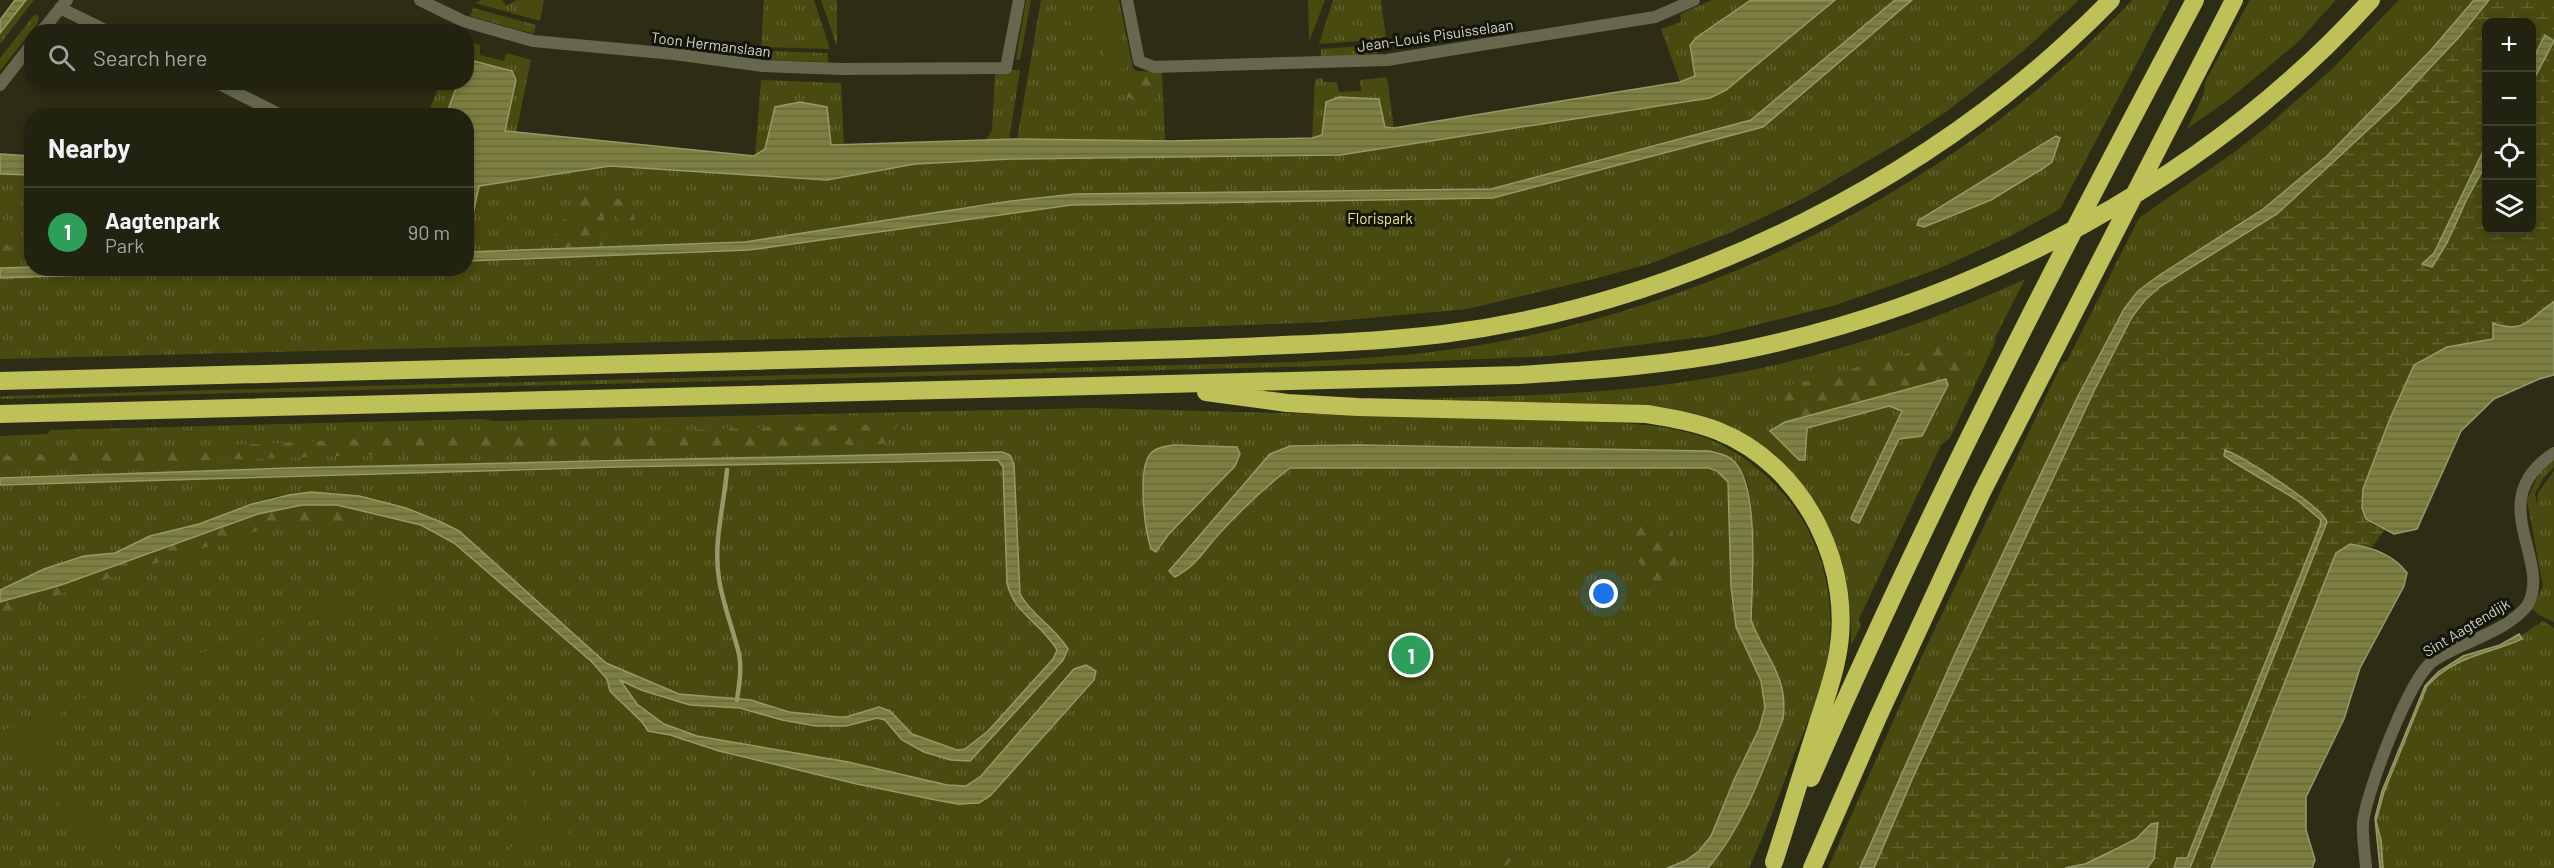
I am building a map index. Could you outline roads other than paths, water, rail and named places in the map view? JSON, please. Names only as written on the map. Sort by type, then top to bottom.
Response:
[{"type":"highway","points":[[0,381],[1189,349],[1372,341],[1445,334],[1513,322],[1586,305],[1664,280],[1739,252],[1827,210],[1906,164],[1958,128],[2035,70],[2110,0]]},
{"type":"highway","points":[[1773,865],[1844,701],[1950,478],[2060,257],[2195,0]]},
{"type":"highway","points":[[1812,868],[1878,717],[1982,492],[2234,0]]},
{"type":"highway","points":[[0,414],[1520,375],[1644,366],[1745,350],[1825,330],[1934,294],[2032,251],[2118,204],[2169,171],[2256,108],[2298,72],[2371,0]]},
{"type":"highway","points":[[1141,384],[1299,404],[1647,414],[1689,422],[1719,431],[1746,446],[1780,472],[1804,500],[1822,531],[1840,591],[1840,626],[1836,661],[1773,865]]},
{"type":"street","name":"Toon Hermanslaan","points":[[420,0],[473,24]]},
{"type":"street","name":"Toon Hermanslaan","points":[[474,24],[533,41],[674,54],[763,66],[841,69],[1006,68],[1019,0]]},
{"type":"street","name":"Jean-Louis Pisuisselaan","points":[[1127,0],[1139,61],[1154,67],[1387,60],[1655,17],[1694,0]]},
{"type":"street","points":[[47,24],[63,4],[96,24]]},
{"type":"street","points":[[0,84],[24,54]]},
{"type":"street","points":[[231,90],[267,108]]},
{"type":"street","name":"Sint Aagtendijk","points":[[2366,868],[2363,823],[2372,786],[2415,683],[2430,663],[2511,620],[2528,605],[2537,581],[2523,516],[2526,482],[2534,469],[2554,453]]},
{"type":"waterway","points":[[727,470],[718,538],[717,565],[723,598],[740,660],[737,700]]},
{"type":"place","name":"Aagtenpark","points":[[1411,655]]},
{"type":"park label","name":"Florispark","points":[[1380,218]]}]
